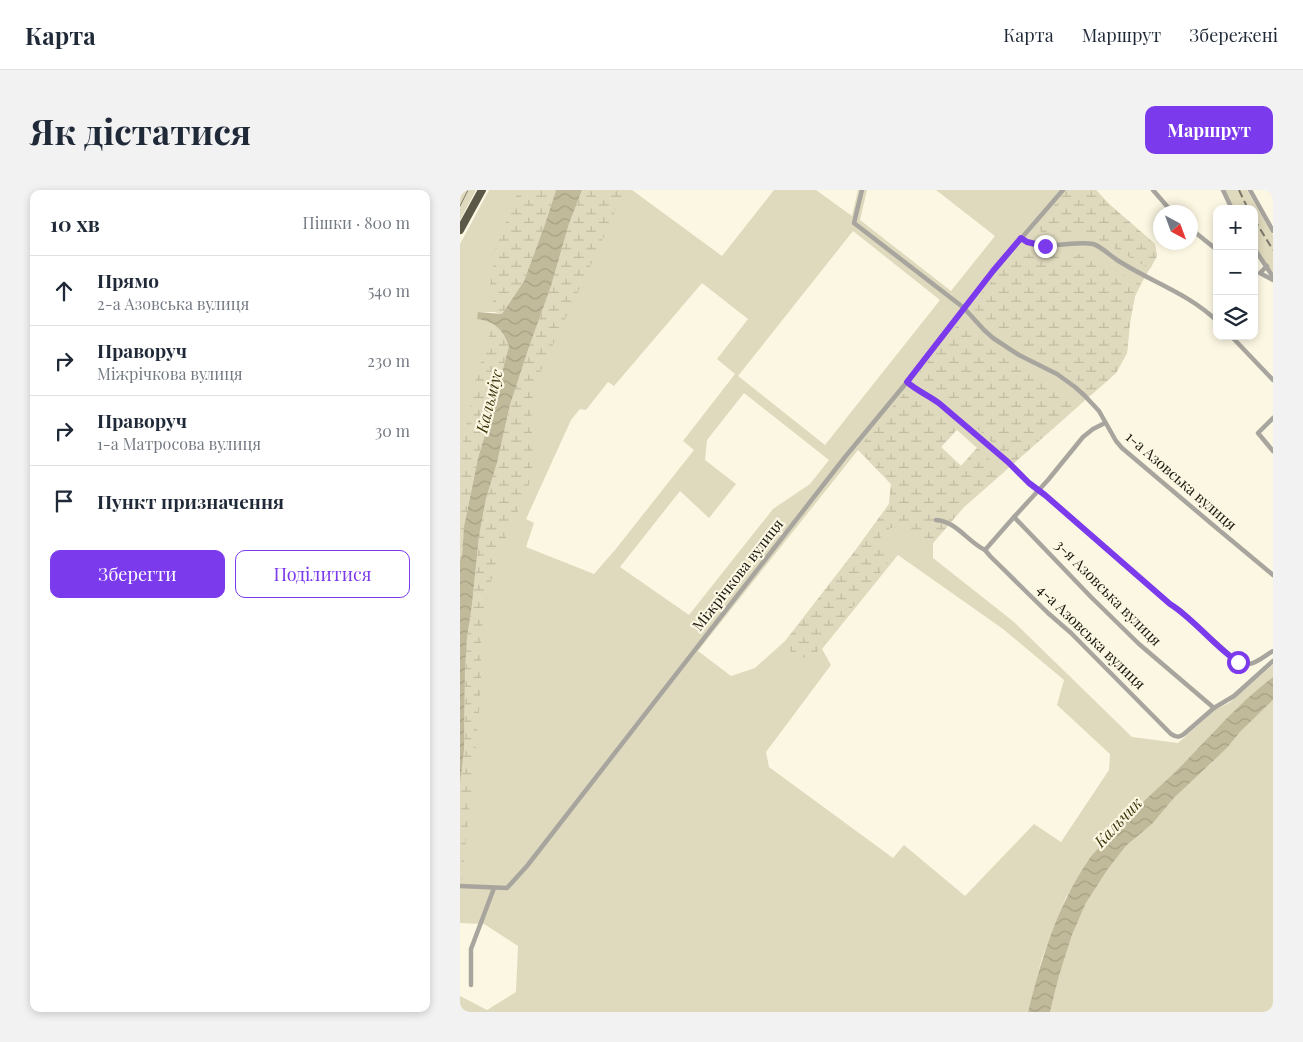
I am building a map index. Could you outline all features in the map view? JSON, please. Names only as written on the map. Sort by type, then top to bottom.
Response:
[{"type":"highway","points":[[460,230],[482,190]]},
{"type":"street","name":"1-а Азовська вулиця","points":[[862,190],[854,223],[964,308],[984,330],[1007,348],[1065,379],[1099,411],[1116,442],[1122,448],[1273,575]]},
{"type":"street","name":"Міжрічкова вулиця","points":[[494,888],[506,888],[527,866],[845,457],[907,382],[993,271],[1063,190]]},
{"type":"street","points":[[1153,190],[1166,205]]},
{"type":"street","points":[[1223,190],[1230,205]]},
{"type":"street","points":[[1250,190],[1273,231]]},
{"type":"street","points":[[1198,235],[1213,247]]},
{"type":"street","points":[[1021,238],[1027,242],[1045,246],[1095,245],[1127,266],[1190,299],[1213,317]]},
{"type":"street","points":[[1255,250],[1273,278]]},
{"type":"street","points":[[1258,271],[1267,266]]},
{"type":"street","points":[[1258,272],[1273,278]]},
{"type":"street","points":[[1235,340],[1273,380]]},
{"type":"street","points":[[907,382],[932,397],[1126,567],[1170,604],[1180,610],[1236,660],[1245,664],[1251,664],[1258,662],[1273,651]]},
{"type":"street","points":[[1273,418],[1258,433],[1273,451]]},
{"type":"street","points":[[986,550],[1083,437],[1093,429],[1106,423]]},
{"type":"street","name":"3-я Азовська вулиця","points":[[1014,517],[1139,644],[1214,708]]},
{"type":"street","name":"4-а Азовська вулиця","points":[[936,520],[942,520],[950,524],[986,550],[1171,734],[1181,736],[1214,708]]},
{"type":"street","points":[[1214,708],[1234,696],[1273,661]]},
{"type":"street","points":[[460,886],[494,888],[470,949],[471,985]]},
{"type":"green space","points":[[460,190],[476,190],[460,220]]},
{"type":"green space","points":[[489,190],[556,190],[502,314],[478,312],[493,323],[460,560],[460,244]]},
{"type":"green space","points":[[519,190],[556,190],[524,281],[502,314],[495,312],[490,286],[496,246]]},
{"type":"green space","points":[[582,190],[632,190],[722,256],[774,190],[816,190],[852,216],[858,190],[867,190],[860,220],[951,291],[995,236],[936,190],[1096,190],[1109,204],[1153,242],[1153,250],[1156,250],[1157,256],[1135,296],[1127,353],[1116,373],[964,507],[933,543],[933,558],[1014,622],[1132,737],[1178,743],[1215,710],[1229,703],[1273,665],[1273,677],[1219,726],[1110,835],[1066,897],[1042,958],[1028,1012],[460,1012],[460,996],[487,1010],[516,992],[518,946],[484,924],[460,923],[460,784],[466,714],[529,347]],"holes":[[[853,231],[940,300],[825,445],[738,376]],[[702,283],[748,319],[717,359],[735,374],[683,441],[694,450],[594,574],[526,547],[534,523],[526,519],[571,420],[580,409],[586,410],[608,382],[614,386]],[[744,393],[829,460],[810,484],[773,509],[689,615],[620,567],[680,491],[709,518],[736,484],[705,460],[707,440]],[[957,430],[977,448],[961,466],[941,447]],[[858,450],[891,484],[889,504],[786,640],[755,668],[731,676],[698,651]],[[898,555],[1003,629],[1064,680],[1057,705],[1110,754],[1109,770],[1061,842],[1034,824],[965,896],[904,845],[893,858],[769,767],[766,752],[831,665],[822,649]]]},
{"type":"green space","points":[[582,190],[624,190],[535,383],[531,406],[533,463],[529,484],[498,556],[484,610],[481,638],[481,686],[478,723],[460,900],[460,784],[464,749],[465,671],[479,536],[486,499],[497,463],[510,405],[551,286],[569,224]]},
{"type":"green space","points":[[1067,190],[1096,190],[1109,204],[1153,242],[1153,250],[1156,250],[1157,256],[1150,269],[1089,235],[1044,235],[1039,229],[1038,224]]},
{"type":"green space","points":[[1223,190],[1247,190],[1256,205],[1229,205]]},
{"type":"green space","points":[[1258,209],[1273,235],[1273,277],[1258,253]]},
{"type":"green space","points":[[1080,254],[1099,261],[1141,284],[1135,296],[1127,353],[1116,373],[1091,395],[1071,374],[1014,342],[971,307],[1010,259],[1018,255]]},
{"type":"green space","points":[[493,323],[499,327],[509,346],[478,458],[464,527],[460,560],[460,461],[475,382]]},
{"type":"green space","points":[[959,323],[993,351],[1057,389],[1077,407],[1014,463],[966,418],[915,378]]},
{"type":"green space","points":[[903,394],[924,404],[956,430],[941,447],[961,466],[977,448],[1004,472],[964,507],[933,543],[910,528],[890,528],[880,538],[881,545],[896,553],[812,658],[798,657],[792,653],[786,640],[889,504],[891,484],[858,449]]},
{"type":"green space","points":[[1273,700],[1273,1012],[1050,1012],[1072,935],[1086,903],[1108,869],[1126,846],[1153,823],[1174,798],[1227,748],[1240,732]]},
{"type":"water","points":[[556,190],[582,190],[569,224],[551,286],[510,405],[497,463],[486,499],[479,536],[467,638],[464,749],[460,784],[460,560],[464,527],[478,458],[509,346],[497,327],[489,322],[477,319],[478,312],[502,314],[524,281]]},
{"type":"water","points":[[1273,677],[1273,700],[1240,732],[1227,748],[1174,798],[1153,823],[1126,846],[1108,869],[1086,903],[1072,935],[1050,1012],[1028,1012],[1051,934],[1067,896],[1090,858],[1124,821],[1226,719]]},
{"type":"tram line","points":[[460,206],[468,190]]},
{"type":"railway","points":[[1239,190],[1246,205]]},
{"type":"railway","points":[[1258,226],[1273,250]]},
{"type":"route","points":[[1045,246],[1027,242],[1021,238],[907,382],[932,397],[1008,462],[1029,483],[1126,567],[1170,604],[1180,610],[1238,662]]},
{"type":"water label","name":"Кальміус","points":[[489,401]]},
{"type":"water label","name":"Кальчик","points":[[1118,822]]}]
